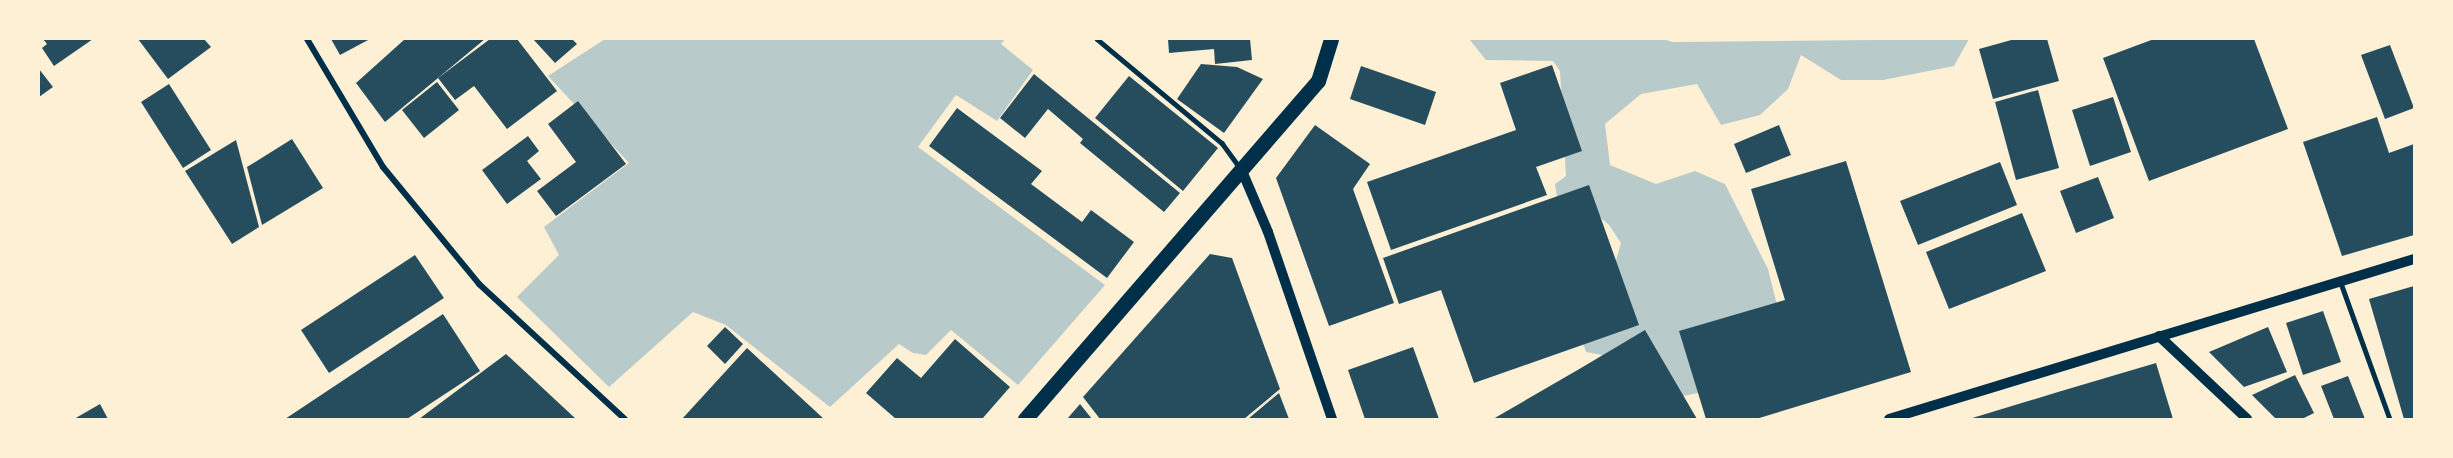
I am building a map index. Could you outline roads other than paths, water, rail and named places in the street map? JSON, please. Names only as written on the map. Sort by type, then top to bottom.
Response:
[{"type":"main road","points":[[1025,419],[1318,81],[1331,39]]},
{"type":"street","points":[[307,39],[383,167],[479,284],[625,419]]},
{"type":"street","points":[[1242,171],[1268,232],[1332,419]]},
{"type":"street","points":[[1889,419],[2414,260]]},
{"type":"street","points":[[2159,336],[2247,419]]},
{"type":"lane","points":[[1097,39],[1222,143],[1242,171]]},
{"type":"lane","points":[[2341,281],[2390,419]]}]
